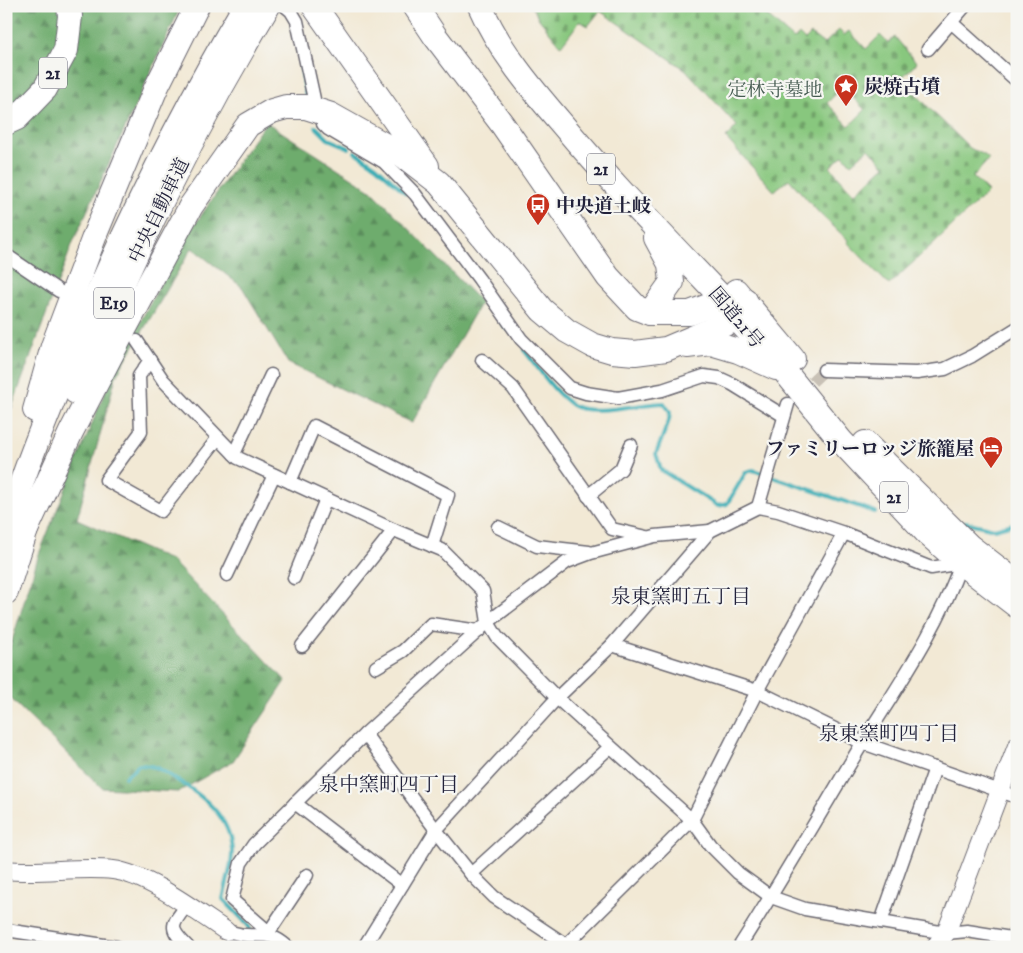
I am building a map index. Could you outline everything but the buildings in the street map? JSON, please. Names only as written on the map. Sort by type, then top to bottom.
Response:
[{"type":"highway","name":"21","points":[[6,122],[17,118],[45,89],[66,50],[70,16],[69,6]]},
{"type":"highway","points":[[6,507],[54,346],[90,250],[156,88],[197,6]]},
{"type":"highway","name":"中央自動車道","points":[[6,592],[16,530],[38,438],[126,228],[186,113],[246,17],[268,6]]},
{"type":"highway","points":[[314,6],[439,184],[542,310],[567,331],[592,345],[612,351],[635,353],[711,343],[738,351],[786,374]]},
{"type":"highway","points":[[398,6],[435,36]]},
{"type":"highway","points":[[415,6],[435,36],[502,124],[608,277],[638,308],[650,313],[690,313],[735,306]]},
{"type":"highway","name":"国道21号","points":[[480,7],[501,46],[544,104],[596,164],[735,306],[858,437],[969,546],[1017,583]]},
{"type":"highway","name":"国道21号","points":[[480,7],[492,17],[551,92],[735,306],[786,374],[841,441],[928,534],[961,563],[1017,606]]},
{"type":"highway","points":[[16,530],[71,432],[192,206],[248,125],[272,111],[286,107],[306,107],[331,116],[404,156],[439,184]]},
{"type":"highway","points":[[635,205],[670,264],[672,282],[650,313]]},
{"type":"highway","points":[[666,349],[735,306]]},
{"type":"street","points":[[285,6],[291,11],[297,21],[314,99]]},
{"type":"street","points":[[928,49],[965,6]]},
{"type":"street","points":[[952,23],[1016,79]]},
{"type":"street","points":[[323,124],[328,129],[384,162],[415,194],[479,279],[520,339],[570,388],[586,394],[618,398],[662,390],[704,376],[719,378],[786,410],[758,508]]},
{"type":"street","points":[[6,255],[59,291]]},
{"type":"street","points":[[824,370],[917,372],[946,369],[972,356],[1017,328]]},
{"type":"street","points":[[137,341],[163,380],[238,458],[394,530],[442,550],[482,591],[483,626]]},
{"type":"street","points":[[150,360],[139,376],[141,432],[106,480],[161,511],[218,438]]},
{"type":"street","points":[[482,360],[513,388],[612,529],[650,538]]},
{"type":"street","points":[[234,454],[271,375]]},
{"type":"street","points":[[290,482],[314,426],[448,496],[432,546]]},
{"type":"street","points":[[588,496],[620,468],[631,445]]},
{"type":"street","points":[[227,575],[274,475]]},
{"type":"street","points":[[294,578],[326,499]]},
{"type":"street","points":[[263,934],[262,927],[232,900],[241,863],[254,844],[365,734],[483,626],[567,562],[591,553],[650,538],[710,531],[758,508],[778,511],[844,533],[931,568],[961,563],[951,591],[910,669],[739,947]]},
{"type":"street","points":[[498,527],[537,546],[591,553]]},
{"type":"street","points":[[302,646],[394,530]]},
{"type":"street","points":[[364,947],[436,830],[557,698],[612,645],[710,531]]},
{"type":"street","points":[[365,734],[471,874],[494,897],[566,946],[692,820],[757,691],[844,533]]},
{"type":"street","points":[[376,667],[403,651],[431,624],[483,626],[497,636],[557,698],[692,820],[710,845],[738,873],[771,897],[805,908],[881,922],[946,933],[967,931],[1017,939]]},
{"type":"street","points":[[612,645],[757,691],[863,743],[1017,797]]},
{"type":"street","points":[[935,947],[946,933],[1017,746]]},
{"type":"street","points":[[471,874],[610,747]]},
{"type":"street","points":[[881,922],[935,768]]},
{"type":"street","points":[[295,803],[402,885]]},
{"type":"street","points":[[6,870],[112,870],[133,874],[187,905],[226,931],[246,935],[263,934],[280,940],[288,947]]},
{"type":"street","points":[[263,934],[307,875]]},
{"type":"street","points":[[187,905],[174,922],[174,931],[188,947]]},
{"type":"street","points":[[6,930],[116,947]]},
{"type":"green space","points":[[6,6],[181,6],[73,242],[6,423]]},
{"type":"green space","name":"定林寺墓地","points":[[532,6],[756,6],[794,39],[799,34],[805,40],[811,34],[824,44],[839,30],[844,35],[849,31],[866,49],[880,35],[888,43],[895,37],[917,63],[901,78],[970,148],[989,159],[973,177],[988,192],[889,285],[789,179],[774,191],[726,138],[737,126],[686,70],[600,11],[588,26],[580,21],[561,46],[539,19]],"holes":[[[843,87],[865,110],[849,126],[827,103]],[[869,148],[885,166],[854,194],[830,167],[843,155],[851,164]]]},
{"type":"green space","points":[[266,122],[371,190],[481,302],[412,423],[288,363],[242,287],[192,248],[116,376],[77,519],[172,561],[286,681],[233,761],[178,792],[102,788],[6,694],[6,660],[39,554],[111,377],[182,243]]},
{"type":"waterway","points":[[301,66],[306,96]]},
{"type":"waterway","points":[[316,127],[328,139],[349,148]]},
{"type":"waterway","points":[[355,152],[376,166],[406,193]]},
{"type":"waterway","points":[[489,304],[507,329]]},
{"type":"waterway","points":[[524,350],[559,394],[572,405],[591,410],[603,410],[664,403],[670,412],[669,420],[656,454],[661,470],[718,506],[727,504],[746,472],[753,470],[875,512]]},
{"type":"waterway","points":[[965,522],[994,529],[1017,523]]},
{"type":"waterway","points":[[125,777],[139,765],[155,767],[187,786],[214,808],[221,817],[230,838],[232,850],[223,899],[248,925],[256,947]]},
{"type":"tunnel","points":[[799,394],[824,370]]},
{"type":"place","name":"炭焼古墳","points":[[846,107]]},
{"type":"place","name":"中央道土岐","points":[[538,226]]},
{"type":"place","name":"ファミリーロッジ旅籠屋","points":[[991,469]]},
{"type":"district","name":"泉東窯町五丁目","points":[[681,596]]},
{"type":"district","name":"泉東窯町四丁目","points":[[889,733]]},
{"type":"district","name":"泉中窯町四丁目","points":[[389,784]]}]
